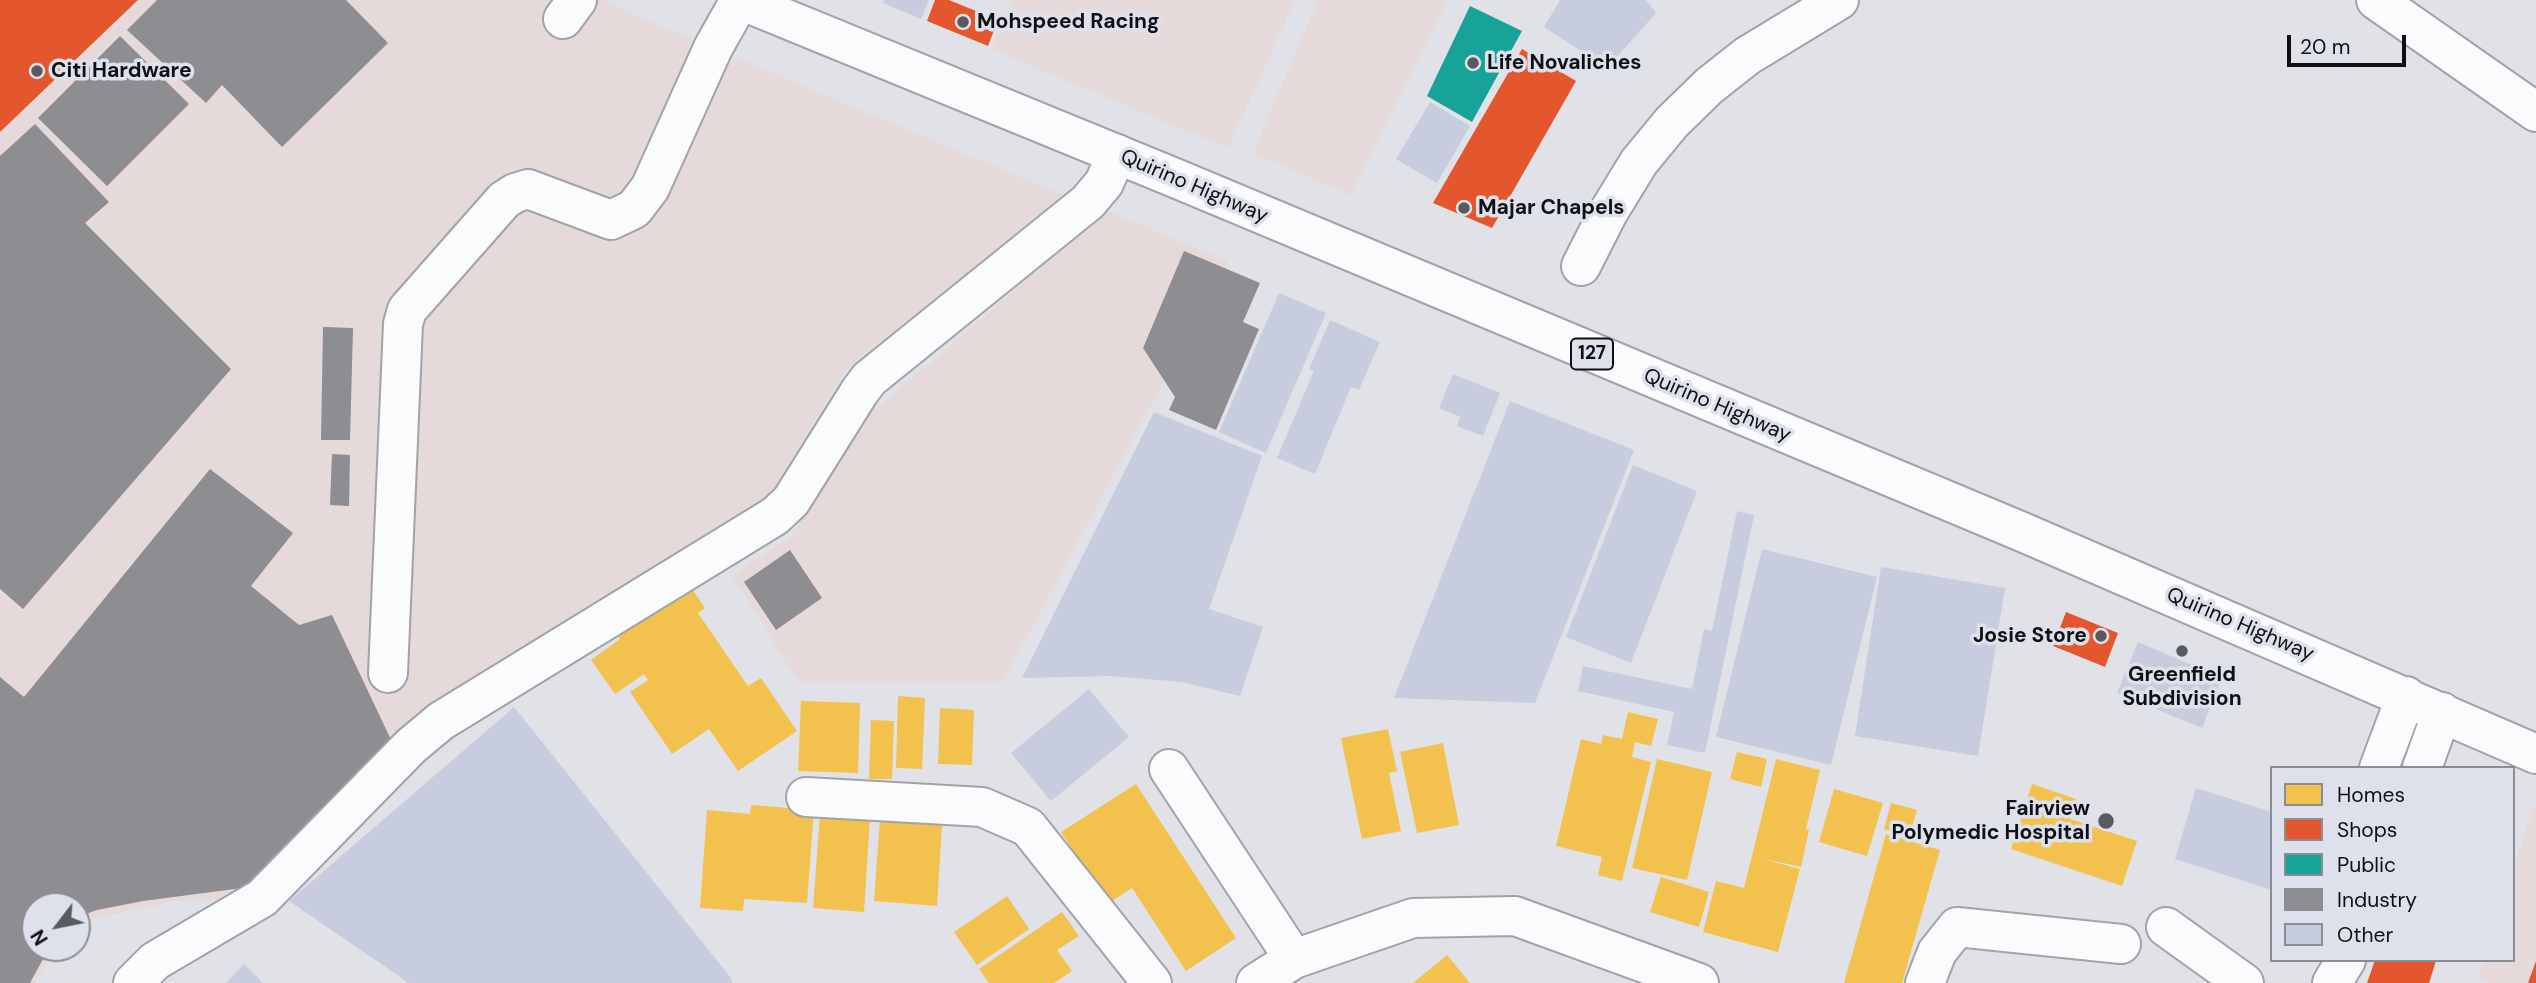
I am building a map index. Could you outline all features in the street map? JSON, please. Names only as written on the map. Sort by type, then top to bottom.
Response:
[{"type":"street","points":[[388,673],[403,324],[407,310],[504,200],[515,193],[527,189],[611,220],[634,209],[650,188],[713,48],[740,0]]},
{"type":"street","name":"Quirino Highway","points":[[740,0],[1117,154],[2020,531],[2536,754]]},
{"type":"street","points":[[1581,266],[1609,211],[1633,172],[1672,121],[1709,86],[1747,56],[1839,0]]},
{"type":"street","points":[[2376,0],[2536,112]]},
{"type":"street","points":[[133,983],[155,961],[262,898],[411,746],[441,721],[775,516],[791,501],[869,379],[1088,202],[1104,183],[1117,154]]},
{"type":"street","points":[[2380,766],[2406,696]]},
{"type":"street","points":[[2423,766],[2442,712]]},
{"type":"street","points":[[1169,769],[1294,959]]},
{"type":"street","points":[[806,797],[982,807],[1028,827],[1152,983]]},
{"type":"street","points":[[1255,983],[1294,959],[1413,918],[1515,916],[1699,983]]},
{"type":"street","points":[[1925,983],[1937,952],[1957,927],[2122,944]]},
{"type":"street","points":[[2166,927],[2244,983]]},
{"type":"street","points":[[2310,983],[2312,962]]},
{"type":"street","points":[[2332,983],[2345,962]]},
{"type":"shaded area","points":[[0,0],[606,0],[629,13],[1063,195],[844,372],[758,515],[395,733],[383,770],[245,900],[177,901],[91,919],[91,892],[21,892],[21,962],[46,962],[35,983],[0,983]]},
{"type":"shaded area","points":[[1011,0],[1295,0],[1228,148],[991,49]]},
{"type":"shaded area","points":[[1318,0],[1449,0],[1351,195],[1253,153]]},
{"type":"shaded area","points":[[1102,209],[1228,261],[1002,683],[799,683],[732,575],[791,536],[872,412],[992,310]]},
{"type":"shaded area","points":[[2533,808],[2536,809],[2536,983],[2490,983],[2478,979],[2484,962],[2515,962],[2515,864]]},
{"type":"building: Homes","points":[[688,583],[705,608],[698,613],[748,686],[761,678],[797,731],[738,771],[709,729],[672,754],[630,692],[648,680],[644,674],[615,694],[591,660],[620,639],[616,633]]},
{"type":"building: Homes","points":[[898,696],[925,698],[922,769],[896,768]]},
{"type":"building: Homes","points":[[801,701],[860,703],[858,773],[798,771]]},
{"type":"building: Homes","points":[[940,708],[974,710],[972,765],[938,764]]},
{"type":"building: Homes","points":[[1628,712],[1658,719],[1651,746],[1635,742],[1632,757],[1651,762],[1622,881],[1598,875],[1602,857],[1556,846],[1581,739],[1601,744],[1603,735],[1622,739]]},
{"type":"building: Homes","points":[[871,720],[894,721],[892,779],[869,779]]},
{"type":"building: Homes","points":[[1388,729],[1397,771],[1389,773],[1401,831],[1362,839],[1341,738]]},
{"type":"building: Homes","points":[[1443,743],[1459,825],[1417,833],[1400,752]]},
{"type":"building: Homes","points":[[1737,752],[1767,759],[1761,787],[1730,779]]},
{"type":"building: Homes","points":[[1657,759],[1712,772],[1687,880],[1632,868]]},
{"type":"building: Homes","points":[[1776,759],[1820,770],[1806,829],[1809,830],[1801,867],[1760,858],[1800,869],[1778,952],[1703,932],[1716,881],[1744,888]]},
{"type":"building: Homes","points":[[1136,784],[1236,938],[1186,971],[1132,888],[1108,904],[1061,832]]},
{"type":"building: Homes","points":[[2032,784],[2076,799],[2070,819],[2137,841],[2122,886],[2011,849]]},
{"type":"building: Homes","points":[[1834,789],[1883,803],[1867,856],[1819,842]]},
{"type":"building: Homes","points":[[1891,803],[1917,810],[1909,836],[1884,829]]},
{"type":"building: Homes","points":[[751,805],[814,810],[807,903],[744,899],[743,911],[700,908],[707,810],[750,814]]},
{"type":"building: Homes","points":[[820,814],[870,818],[864,912],[813,908]]},
{"type":"building: Homes","points":[[880,820],[942,825],[937,906],[874,901]]},
{"type":"building: Homes","points":[[1886,834],[1940,850],[1902,983],[1844,983]]},
{"type":"building: Homes","points":[[1661,877],[1709,892],[1699,927],[1650,912]]},
{"type":"building: Homes","points":[[1007,896],[1029,929],[977,965],[954,932]]},
{"type":"building: Homes","points":[[1062,912],[1079,936],[1057,950],[1072,971],[1054,983],[989,983],[979,969]]},
{"type":"building: Homes","points":[[1447,955],[1470,983],[1413,983]]},
{"type":"building: Shops","name":"Citi Hardware","points":[[0,0],[138,0],[0,132]]},
{"type":"building: Shops","points":[[935,0],[949,0],[998,20],[988,46],[927,21]]},
{"type":"building: Shops","points":[[1522,49],[1576,81],[1492,228],[1433,203]]},
{"type":"building: Shops","points":[[2066,612],[2118,633],[2105,667],[2053,646]]},
{"type":"building: Shops","points":[[2536,961],[2536,983],[2528,983]]},
{"type":"building: Shops","points":[[2374,962],[2436,962],[2429,983],[2367,983]]},
{"type":"building: Public","name":"Life Novaliches","points":[[1470,6],[1522,31],[1472,122],[1427,96]]},
{"type":"building: Industry","points":[[157,0],[346,0],[388,43],[282,147],[222,85],[206,103],[127,30]]},
{"type":"building: Industry","points":[[120,36],[189,104],[107,186],[38,118]]},
{"type":"building: Industry","points":[[35,124],[109,202],[85,223],[231,369],[23,609],[0,589],[0,156]]},
{"type":"building: Industry","points":[[1184,251],[1260,283],[1243,322],[1259,329],[1216,430],[1169,410],[1175,397],[1143,348]]},
{"type":"building: Industry","points":[[323,327],[353,328],[350,440],[321,440]]},
{"type":"building: Industry","points":[[332,454],[350,455],[349,506],[330,505]]},
{"type":"building: Industry","points":[[210,469],[293,533],[251,586],[299,625],[332,615],[393,744],[250,887],[143,901],[91,912],[91,892],[21,892],[21,962],[41,962],[30,983],[0,983],[0,677],[24,697]]},
{"type":"building: Industry","points":[[790,550],[822,598],[776,630],[744,582]]},
{"type":"building: Other","points":[[884,0],[929,0],[921,19],[883,3]]},
{"type":"building: Other","points":[[1560,0],[1646,0],[1656,13],[1607,68],[1544,27]]},
{"type":"building: Other","points":[[1430,102],[1470,126],[1437,183],[1396,159]]},
{"type":"building: Other","points":[[1279,293],[1326,313],[1266,453],[1219,432]]},
{"type":"building: Other","points":[[1330,320],[1380,342],[1359,390],[1351,387],[1315,474],[1277,458],[1314,371],[1309,369]]},
{"type":"building: Other","points":[[1453,374],[1500,393],[1483,436],[1457,426],[1460,417],[1439,408]]},
{"type":"building: Other","points":[[1510,401],[1634,450],[1535,703],[1394,698]]},
{"type":"building: Other","points":[[1154,412],[1262,456],[1209,609],[1263,627],[1240,696],[1182,682],[1111,676],[1022,678]]},
{"type":"building: Other","points":[[1633,465],[1697,491],[1631,663],[1566,637]]},
{"type":"building: Other","points":[[1737,511],[1754,515],[1705,753],[1667,745],[1674,712],[1578,691],[1583,666],[1692,689],[1704,629],[1712,631]]},
{"type":"building: Other","points":[[1762,549],[1877,577],[1831,765],[1716,737]]},
{"type":"building: Other","points":[[1881,567],[2005,588],[1978,756],[1855,736]]},
{"type":"building: Other","points":[[2138,642],[2222,678],[2202,728],[2117,693]]},
{"type":"building: Other","points":[[1089,689],[1129,737],[1051,801],[1011,753]]},
{"type":"building: Other","points":[[514,707],[731,978],[732,983],[409,983],[289,901]]},
{"type":"building: Other","points":[[2196,788],[2270,811],[2270,889],[2175,859]]},
{"type":"building: Other","points":[[244,964],[263,983],[226,983]]},
{"type":"place","name":"Mohspeed Racing","points":[[963,22]]},
{"type":"place","name":"Life Novaliches","points":[[1473,63]]},
{"type":"place","name":"Citi Hardware","points":[[37,71]]},
{"type":"place","name":"Majar Chapels","points":[[1464,208]]},
{"type":"place","name":"Josie Store","points":[[2101,636]]},
{"type":"place","name":"Greenfield Subdivision","points":[[2182,651]]},
{"type":"place","name":"Fairview Polymedic Hospital","points":[[2106,821]]}]
